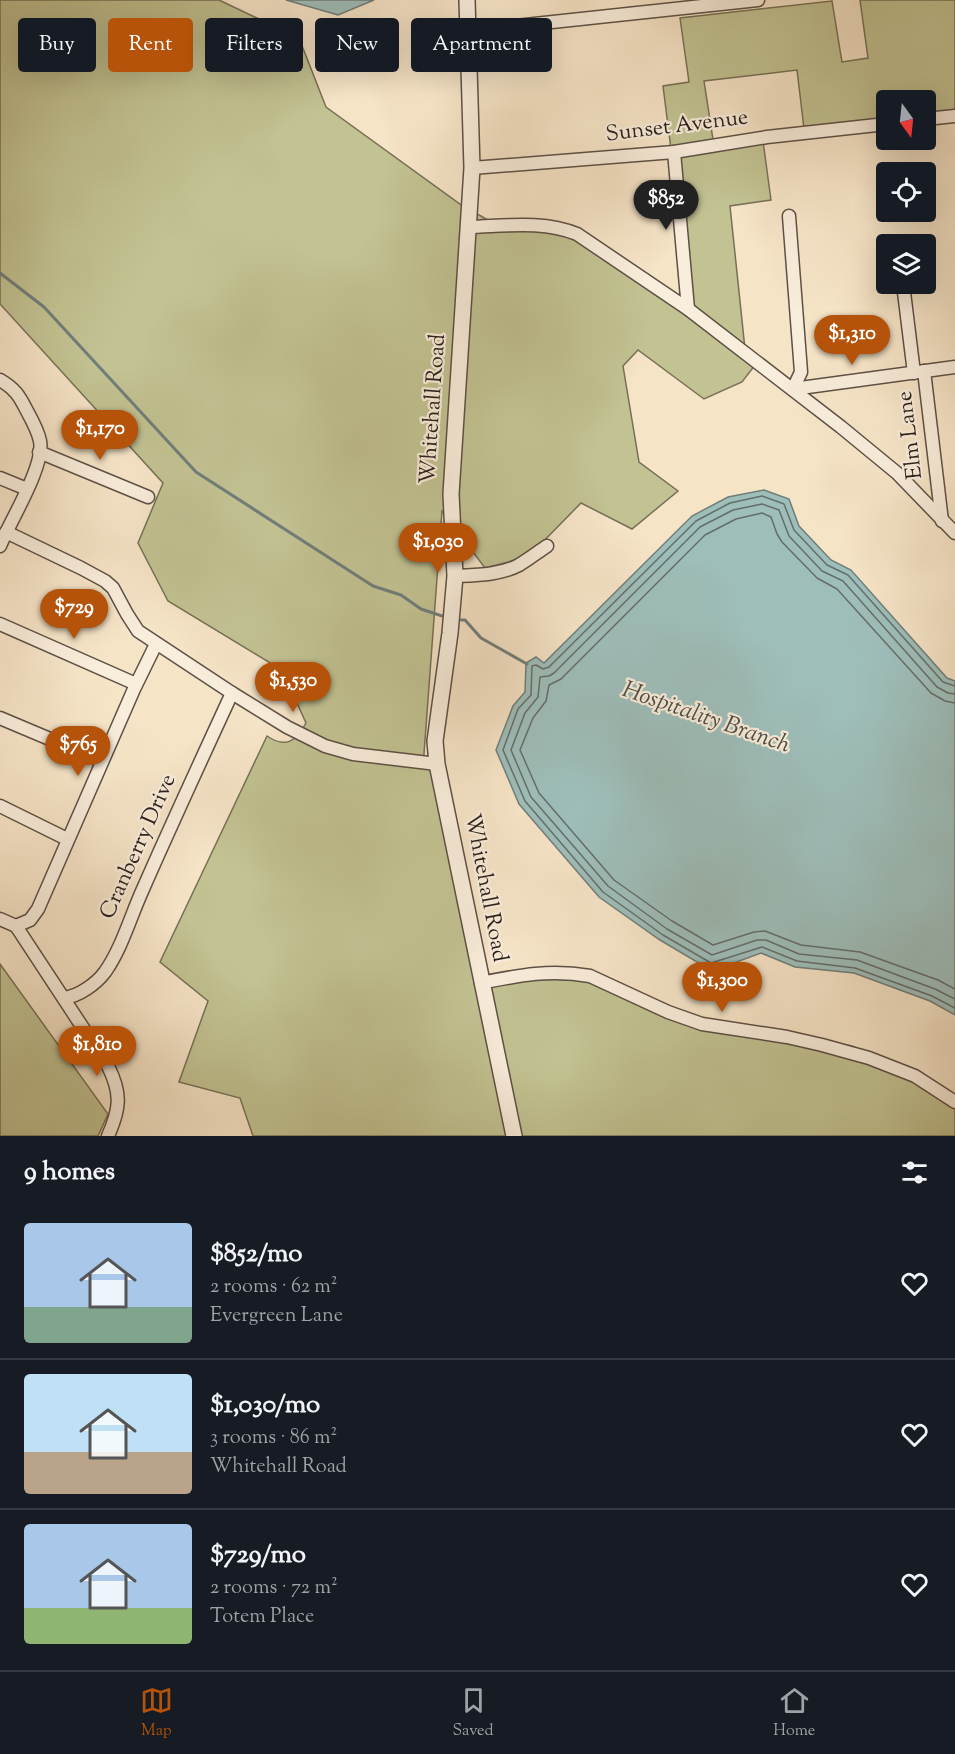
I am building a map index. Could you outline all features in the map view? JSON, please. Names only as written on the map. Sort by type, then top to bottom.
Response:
[{"type":"street","name":"Whitehall Road","points":[[467,0],[468,18]]},
{"type":"street","points":[[552,22],[758,0]]},
{"type":"street","name":"Whitehall Road","points":[[470,72],[472,168],[451,494],[455,576],[450,633],[435,741],[437,764],[513,1136]]},
{"type":"street","points":[[936,119],[955,116]]},
{"type":"street","name":"Sunset Avenue","points":[[472,168],[674,152],[767,137],[876,125]]},
{"type":"street","points":[[674,152],[688,309]]},
{"type":"street","points":[[789,216],[801,372],[793,389]]},
{"type":"street","points":[[469,227],[536,225],[562,228],[578,234],[688,309],[793,389],[897,474],[955,533]]},
{"type":"street","name":"Elm Lane","points":[[905,294],[942,521]]},
{"type":"street","points":[[793,389],[955,367]]},
{"type":"street","points":[[0,380],[17,392],[40,442],[39,461],[0,546]]},
{"type":"street","points":[[39,452],[148,497]]},
{"type":"street","points":[[0,478],[27,489]]},
{"type":"street","points":[[6,532],[105,581],[113,588],[138,631],[287,727],[325,746],[353,754],[437,764]]},
{"type":"street","points":[[455,576],[505,571],[547,546]]},
{"type":"street","points":[[0,624],[136,684]]},
{"type":"street","points":[[16,926],[30,920],[38,909],[136,684],[156,644]]},
{"type":"street","name":"Cranberry Drive","points":[[64,998],[72,997],[94,984],[111,964],[232,693]]},
{"type":"street","points":[[0,718],[102,761]]},
{"type":"street","points":[[0,806],[67,839]]},
{"type":"street","points":[[0,919],[16,926],[108,1066],[115,1081],[118,1105],[108,1136]]},
{"type":"street","points":[[482,983],[542,972],[590,976],[668,1012],[702,1024],[787,1037],[870,1058],[904,1071],[955,1102]]},
{"type":"green space","points":[[0,0],[219,0],[257,18],[205,18],[205,72],[303,72],[303,48],[326,107],[460,204],[493,223],[579,235],[691,308],[663,86],[689,82],[680,18],[832,1],[842,62],[868,58],[860,0],[955,0],[955,119],[936,122],[936,90],[876,90],[876,128],[805,137],[797,70],[704,81],[714,146],[763,141],[771,200],[730,206],[745,349],[759,360],[742,382],[704,399],[638,350],[623,366],[639,462],[678,491],[632,529],[581,503],[528,557],[485,568],[442,511],[423,767],[443,767],[489,983],[590,972],[689,1019],[852,1046],[955,1095],[955,1136],[253,1136],[240,1098],[179,1082],[208,1001],[160,962],[267,736],[280,742],[290,741],[306,723],[282,670],[168,601],[138,543],[163,483],[0,304]]},
{"type":"green space","points":[[0,964],[108,1114],[98,1136],[0,1136]]},
{"type":"water","points":[[286,0],[374,0],[338,15]]},
{"type":"water","points":[[764,490],[789,499],[799,526],[831,560],[851,570],[947,678],[955,681],[955,1015],[930,1001],[854,973],[795,967],[761,953],[712,971],[660,940],[599,897],[519,804],[496,750],[513,706],[525,692],[526,663],[536,657],[544,663],[692,516],[728,497]]},
{"type":"waterway","name":"Hospitality Branch","points":[[0,273],[44,307],[196,472],[373,586],[401,595],[421,609],[442,616]]},
{"type":"waterway","name":"Hospitality Branch","points":[[461,620],[465,620],[481,638],[527,664]]}]
